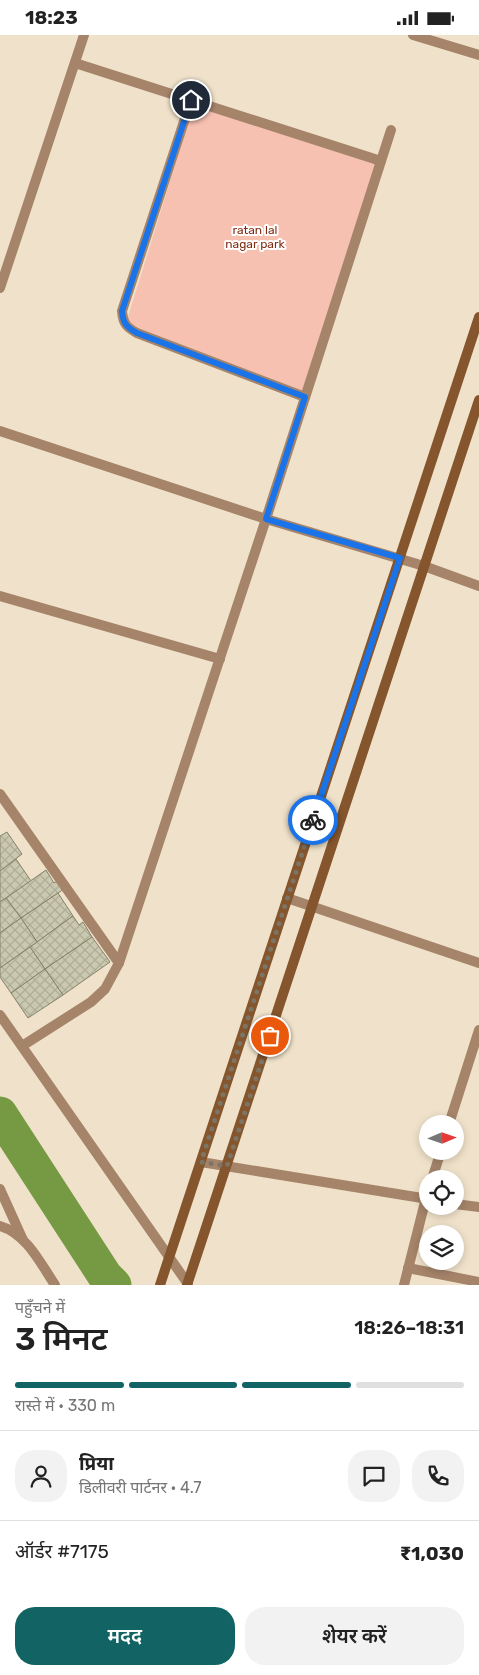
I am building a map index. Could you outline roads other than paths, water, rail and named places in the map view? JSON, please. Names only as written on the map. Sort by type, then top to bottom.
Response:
[{"type":"street","points":[[0,288],[84,35]]},
{"type":"street","points":[[412,35],[479,55]]},
{"type":"street","points":[[75,63],[381,161]]},
{"type":"street","points":[[191,100],[122,311],[123,322],[128,329],[137,333],[305,397]]},
{"type":"street","points":[[22,1046],[91,1002],[105,989],[119,963],[266,519],[391,130]]},
{"type":"street","points":[[160,1285],[479,317]]},
{"type":"street","points":[[188,1284],[479,401]]},
{"type":"street","points":[[0,431],[266,519],[400,558],[479,586]]},
{"type":"street","points":[[0,596],[220,659]]},
{"type":"street","points":[[0,794],[119,963]]},
{"type":"street","points":[[287,898],[479,963]]},
{"type":"street","points":[[0,1015],[188,1284]]},
{"type":"street","points":[[453,1115],[479,1030]]},
{"type":"street","points":[[201,1162],[419,1196]]},
{"type":"street","points":[[0,1189],[24,1241],[55,1285]]},
{"type":"street","points":[[464,1205],[479,1207]]},
{"type":"street","points":[[404,1285],[422,1215]]},
{"type":"street","points":[[0,1226],[5,1227],[24,1241]]},
{"type":"street","points":[[408,1268],[479,1282]]},
{"type":"waterway","points":[[0,1114],[105,1276],[114,1285]]},
{"type":"park label","name":"ratan lal nagar park","points":[[255,237]]}]
